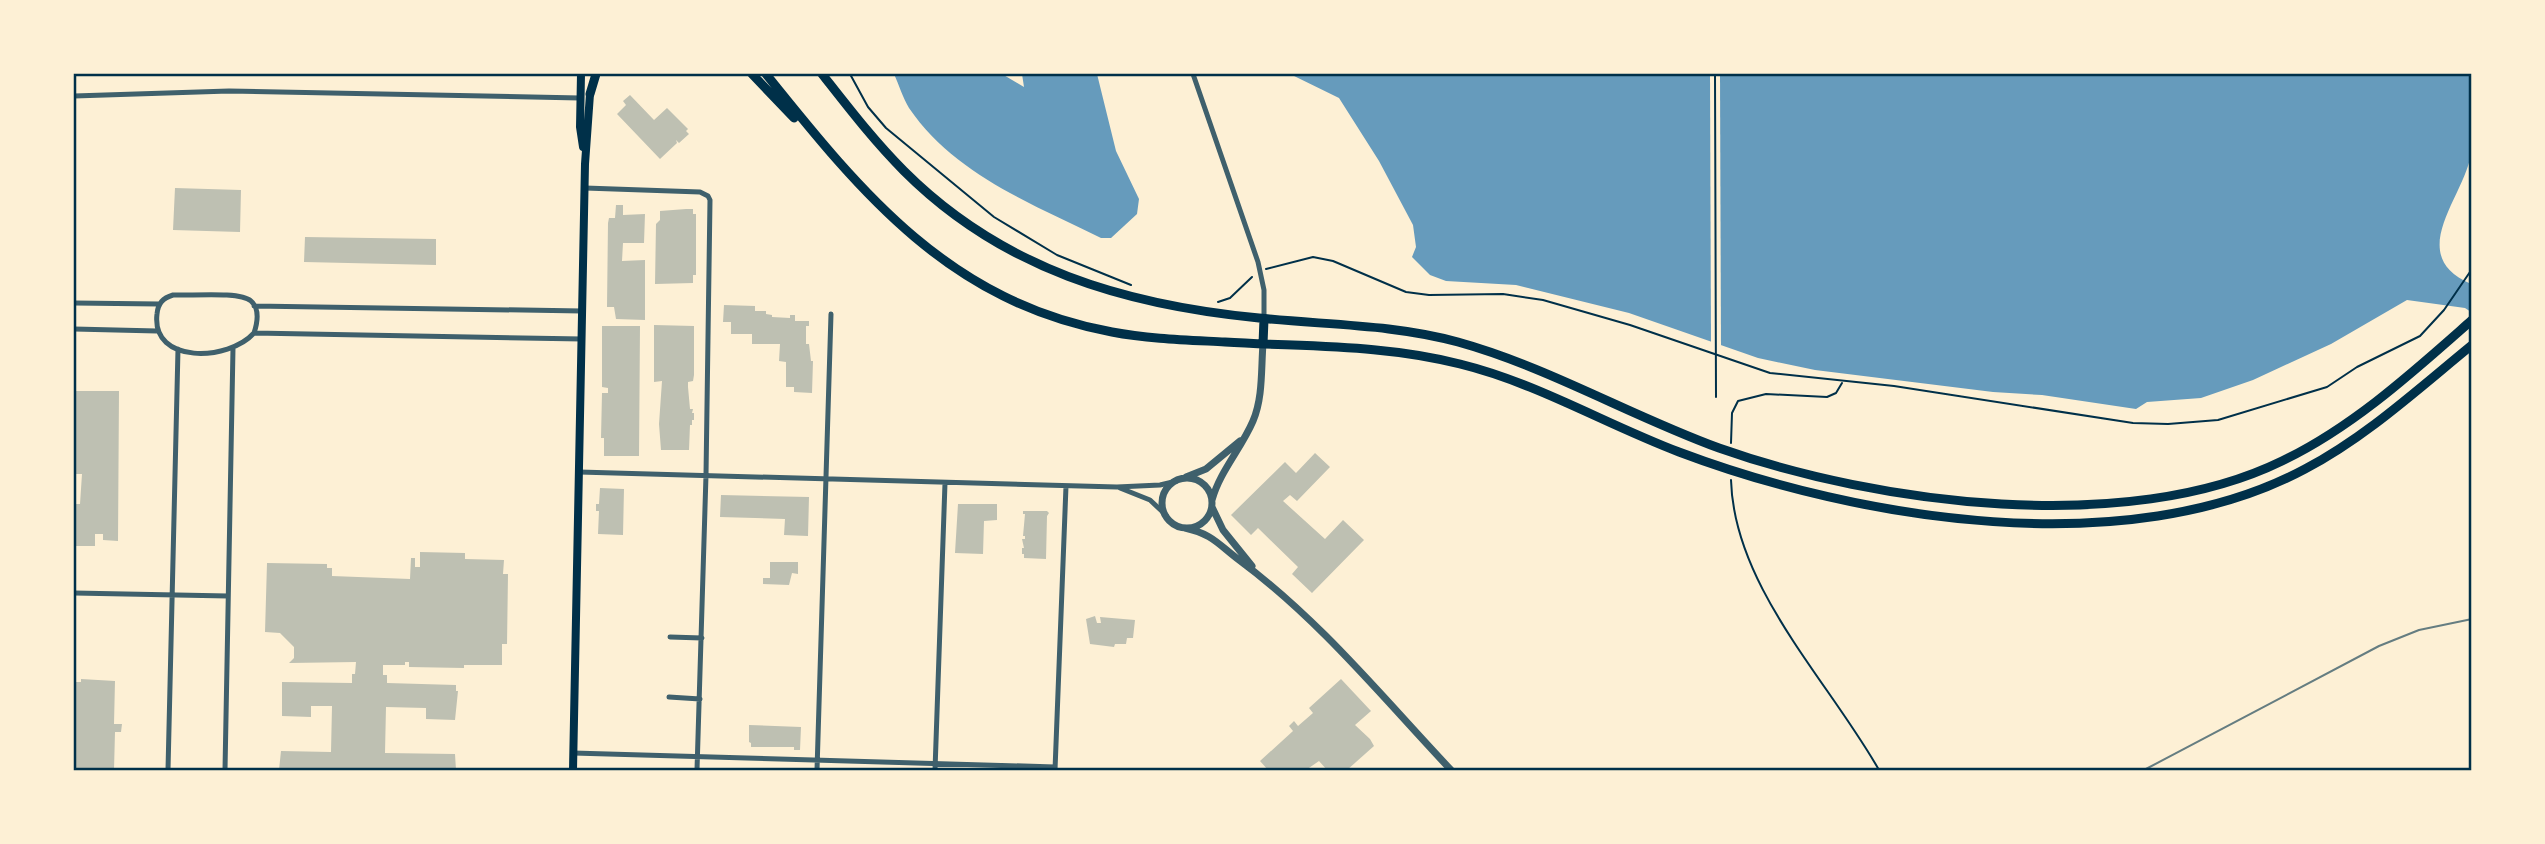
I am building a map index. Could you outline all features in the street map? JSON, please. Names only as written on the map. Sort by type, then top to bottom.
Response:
[{"type":"highway","points":[[585,96],[594,74]]},
{"type":"highway","points":[[752,74],[918,243],[972,279],[1025,306],[1060,319],[1122,334],[1371,349],[1422,355],[1462,364],[1518,382],[1679,452],[1758,479],[1845,501],[1983,520],[2063,522],[2141,518],[2186,511],[2251,493],[2305,469],[2354,440],[2472,345]]},
{"type":"highway","points":[[765,74],[835,160]]},
{"type":"highway","points":[[825,74],[858,120],[906,173],[947,208],[994,240],[1048,269],[1087,285],[1133,299],[1186,310],[1403,331],[1453,341],[1514,361],[1682,434],[1757,460],[1826,478],[1923,495],[1992,502],[2113,503],[2178,494],[2233,480],[2281,462],[2332,434],[2387,392],[2470,321]]},
{"type":"highway","points":[[1263,344],[1264,319]]},
{"type":"main road","points":[[573,771],[585,188],[585,96],[581,74]]},
{"type":"street","points":[[1192,74],[1261,271],[1265,300],[1264,319]]},
{"type":"street","points":[[74,96],[229,91],[585,96]]},
{"type":"street","points":[[585,188],[699,192],[708,196],[710,204],[706,475],[697,771]]},
{"type":"street","points":[[157,331],[159,304],[173,295],[237,296],[250,301],[254,306],[257,315],[254,333]]},
{"type":"street","points":[[74,303],[159,304]]},
{"type":"street","points":[[254,306],[582,311]]},
{"type":"street","points":[[817,771],[831,314]]},
{"type":"street","points":[[74,329],[157,331],[178,349],[205,354],[233,348],[254,333],[582,339]]},
{"type":"street","points":[[1185,528],[1200,524],[1209,516],[1221,475],[1252,425],[1259,404],[1263,344]]},
{"type":"street","points":[[225,771],[233,348]]},
{"type":"street","points":[[168,771],[178,349]]},
{"type":"street","points":[[579,472],[1066,486],[1154,486],[1206,469],[1243,439]]},
{"type":"street","points":[[1166,515],[1163,497],[1179,480],[1191,479],[1203,484],[1223,530],[1259,575]]},
{"type":"street","points":[[935,771],[946,482]]},
{"type":"street","points":[[573,753],[935,762],[1055,769],[1066,486]]},
{"type":"street","points":[[1117,487],[1150,500],[1173,523],[1208,534],[1259,575],[1342,652],[1451,771]]},
{"type":"street","points":[[74,593],[228,597]]},
{"type":"street","points":[[670,637],[702,638]]},
{"type":"street","points":[[669,697],[700,699]]},
{"type":"path","points":[[850,74],[868,107],[881,123],[994,217],[1057,255],[1137,287]]},
{"type":"path","points":[[1715,74],[1716,397]]},
{"type":"path","points":[[1213,303],[1230,298],[1261,271],[1313,257],[1333,261],[1406,292],[1524,296],[1630,325],[1770,373],[1894,386],[2133,423],[2168,424],[2218,420],[2327,387],[2357,367],[2420,336],[2444,310],[2471,270]]},
{"type":"path","points":[[1731,444],[1733,409],[1738,401],[1766,394],[1827,397],[1836,393],[1843,382]]},
{"type":"path","points":[[1731,469],[1732,494],[1740,539],[1756,578],[1789,634],[1857,733],[1879,771]]},
{"type":"water","points":[[894,74],[1002,74],[1024,87],[1022,74],[1097,74],[1116,151],[1139,199],[1137,214],[1111,238],[1101,238],[996,185],[948,151],[927,131],[909,108]]},
{"type":"water","points":[[1290,74],[2471,74],[2471,154],[2443,225],[2440,242],[2442,258],[2451,272],[2471,284],[2471,312],[2465,308],[2407,300],[2331,344],[2253,380],[2201,398],[2147,402],[2136,409],[2042,395],[1993,392],[1815,370],[1758,358],[1629,313],[1516,285],[1446,281],[1430,275],[1412,257],[1416,247],[1413,225],[1379,161],[1339,98]]},
{"type":"pier","points":[[1710,74],[1720,74],[1721,349],[1711,346]]},
{"type":"building","points":[[630,95],[654,120],[667,108],[688,129],[686,131],[689,134],[679,143],[676,140],[677,143],[660,159],[617,114],[626,105],[623,101]]},
{"type":"building","points":[[175,188],[241,190],[240,232],[173,230]]},
{"type":"building","points":[[616,205],[623,205],[623,215],[645,214],[644,243],[623,243],[622,261],[645,260],[645,320],[616,319],[614,307],[607,307],[608,223],[609,218],[615,218]]},
{"type":"building","points":[[693,209],[693,214],[696,214],[696,275],[693,275],[693,283],[655,284],[656,224],[660,220],[660,211]]},
{"type":"building","points":[[305,237],[436,239],[436,265],[304,262]]},
{"type":"building","points":[[724,305],[755,306],[755,311],[766,311],[766,314],[772,317],[790,318],[790,315],[795,315],[795,321],[809,321],[809,326],[806,326],[806,344],[809,344],[813,361],[812,393],[794,392],[794,387],[786,387],[786,362],[779,361],[780,344],[752,344],[752,334],[731,334],[731,322],[723,322]]},
{"type":"building","points":[[654,325],[694,326],[694,375],[693,381],[688,382],[688,387],[694,420],[690,425],[689,450],[661,450],[659,424],[662,381],[654,382]]},
{"type":"building","points":[[602,326],[640,326],[639,456],[604,456],[604,438],[601,438],[602,393],[608,393],[608,388],[602,387]]},
{"type":"building","points":[[74,391],[119,391],[118,541],[103,540],[103,534],[95,534],[95,546],[74,546],[74,504],[80,504],[82,474],[74,474]]},
{"type":"building","points":[[1315,453],[1330,467],[1297,501],[1290,495],[1283,501],[1325,539],[1343,520],[1364,540],[1312,593],[1292,574],[1298,567],[1258,528],[1251,535],[1231,515],[1285,462],[1296,473]]},
{"type":"building","points":[[600,488],[624,489],[623,535],[598,534],[599,511],[596,511],[596,504],[599,504]]},
{"type":"building","points":[[721,495],[809,497],[808,536],[784,535],[785,519],[720,517]]},
{"type":"building","points":[[958,504],[997,504],[997,520],[984,521],[983,554],[955,553]]},
{"type":"building","points":[[1023,511],[1049,513],[1046,559],[1024,558],[1022,554],[1022,539],[1025,539]]},
{"type":"building","points":[[420,552],[465,553],[465,559],[504,560],[503,574],[508,574],[507,644],[502,644],[502,665],[464,665],[464,668],[409,667],[409,662],[405,662],[405,665],[383,665],[383,675],[387,675],[387,683],[456,685],[458,691],[455,720],[426,719],[426,708],[386,707],[385,753],[455,754],[456,770],[279,770],[281,751],[331,752],[332,706],[311,706],[311,717],[282,716],[282,682],[352,683],[356,662],[289,663],[294,658],[294,647],[280,633],[265,632],[267,563],[327,564],[327,568],[332,568],[332,576],[410,579],[411,558],[415,558],[415,567],[420,567]]},
{"type":"building","points":[[770,562],[798,562],[798,574],[792,573],[789,585],[763,584],[763,578],[770,578]]},
{"type":"building","points":[[1095,616],[1097,623],[1101,623],[1100,617],[1135,620],[1133,638],[1127,638],[1126,644],[1115,644],[1114,647],[1090,644],[1086,619]]},
{"type":"building","points":[[81,679],[115,681],[114,724],[122,724],[121,732],[115,732],[114,770],[74,770],[74,682],[81,682]]},
{"type":"building","points":[[1341,679],[1371,711],[1355,725],[1374,746],[1347,770],[1327,770],[1319,761],[1306,770],[1268,770],[1260,761],[1293,731],[1289,726],[1294,721],[1298,726],[1313,713],[1309,708]]},
{"type":"building","points":[[749,725],[801,727],[800,750],[794,750],[794,747],[751,747]]},
{"type":"tram line","points":[[2144,770],[2379,646],[2419,630],[2472,619]]}]
